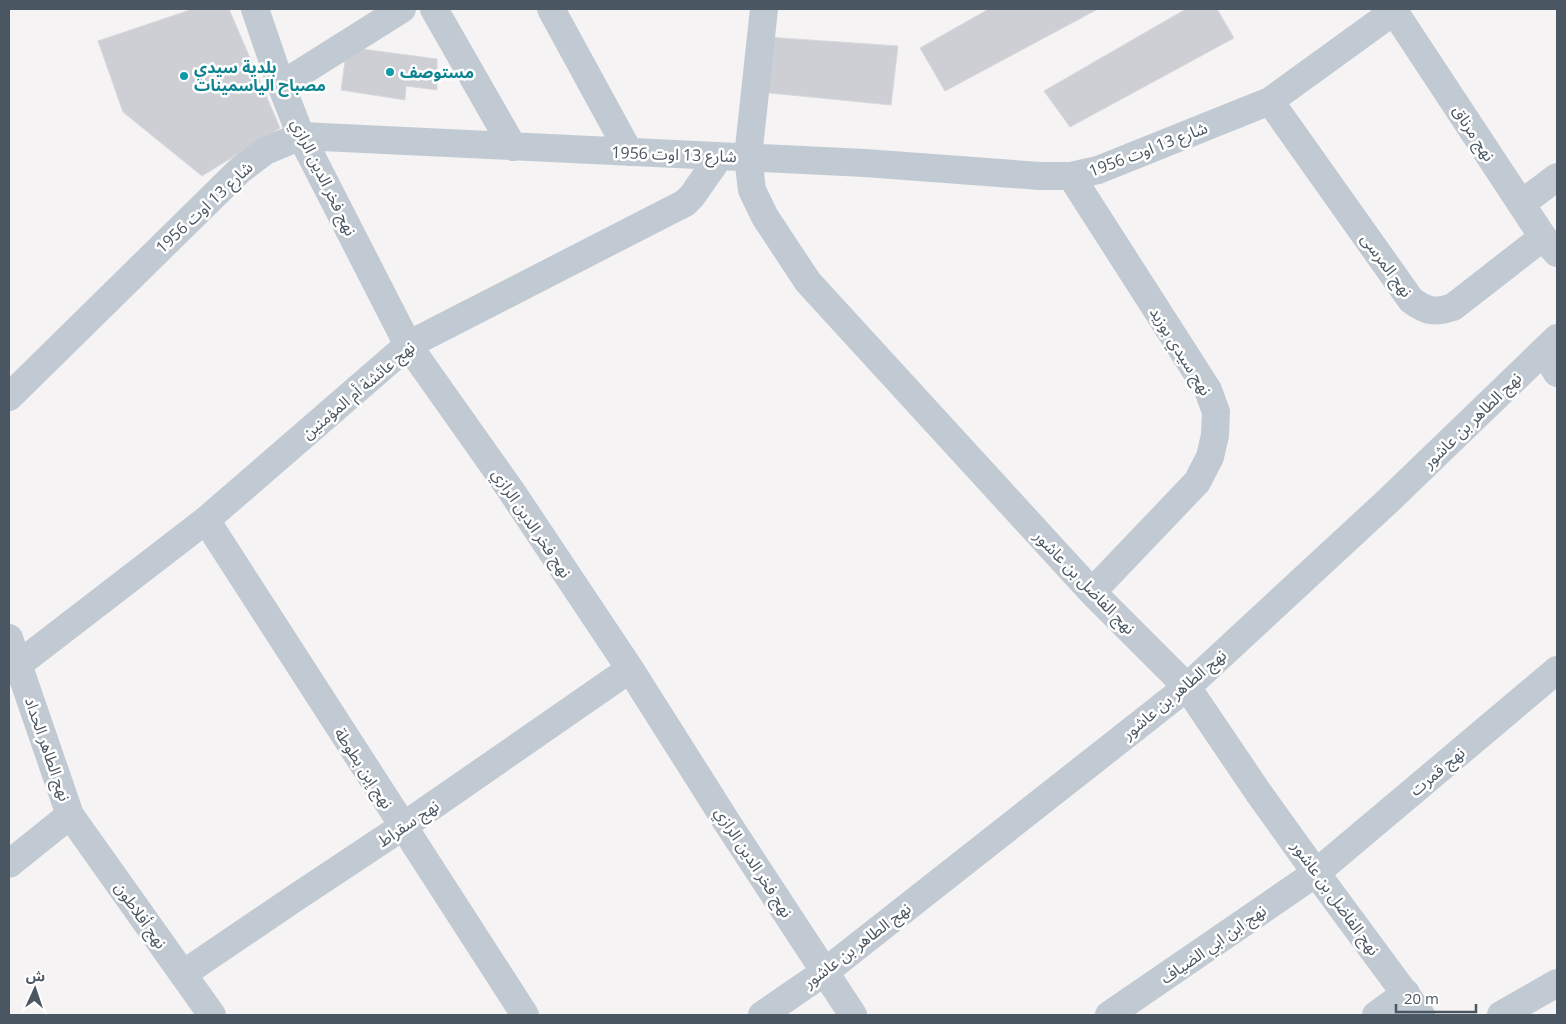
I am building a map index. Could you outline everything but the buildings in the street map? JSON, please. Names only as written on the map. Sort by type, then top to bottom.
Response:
[{"type":"street","name":"نهج فخر الدين الرازي","points":[[255,9],[301,136],[408,345],[512,492],[630,669],[728,824],[826,971],[853,1015]]},
{"type":"street","points":[[281,85],[402,9]]},
{"type":"street","points":[[434,9],[513,147]]},
{"type":"street","name":"نهج الفاضل بن عاشور","points":[[764,9],[748,157],[752,190],[765,217],[808,282],[1092,592],[1187,687],[1258,792],[1421,1015]]},
{"type":"street","points":[[554,10],[629,152]]},
{"type":"street","name":"شارع 13 اوت 1956","points":[[9,398],[240,170],[265,151],[301,136],[865,163],[1040,176],[1071,176],[1098,170],[1270,101],[1395,10]]},
{"type":"street","name":"نهج مرناق","points":[[1395,10],[1521,204],[1550,245]]},
{"type":"street","name":"نهج المرسى","points":[[1270,101],[1411,300],[1418,305],[1428,310],[1440,311],[1453,307],[1550,245]]},
{"type":"street","name":"نهج عائشة أم المؤمنين","points":[[19,664],[206,520],[408,345],[685,203],[720,156]]},
{"type":"street","name":"نهج سيدي بوزيد","points":[[1071,176],[1208,390],[1216,412],[1215,436],[1210,457],[1197,482],[1092,592]]},
{"type":"street","points":[[1521,204],[1557,178]]},
{"type":"street","name":"نهج الطاهر بن عاشور","points":[[762,1015],[826,971],[1187,687],[1389,500],[1553,354]]},
{"type":"street","name":"نهج إبن بطوطة","points":[[206,520],[402,827],[525,1015]]},
{"type":"street","name":"نهج الطاهر الحداد","points":[[9,638],[70,815],[9,864]]},
{"type":"street","name":"نهج سقراط","points":[[183,974],[402,827],[630,669]]},
{"type":"street","name":"نهج قمرت","points":[[1316,873],[1557,670]]},
{"type":"street","name":"نهج أفلاطون","points":[[70,815],[212,1015]]},
{"type":"street","name":"نهج ابن ابي الضياف","points":[[1109,1015],[1316,873]]},
{"type":"street","points":[[1501,1015],[1557,983]]},
{"type":"street","points":[[1376,1015],[1406,993]]},
{"type":"place","name":"مستوصف","points":[[390,72]]},
{"type":"place","name":"بلدية سيدي مصباح الياسمينات","points":[[184,76]]}]
